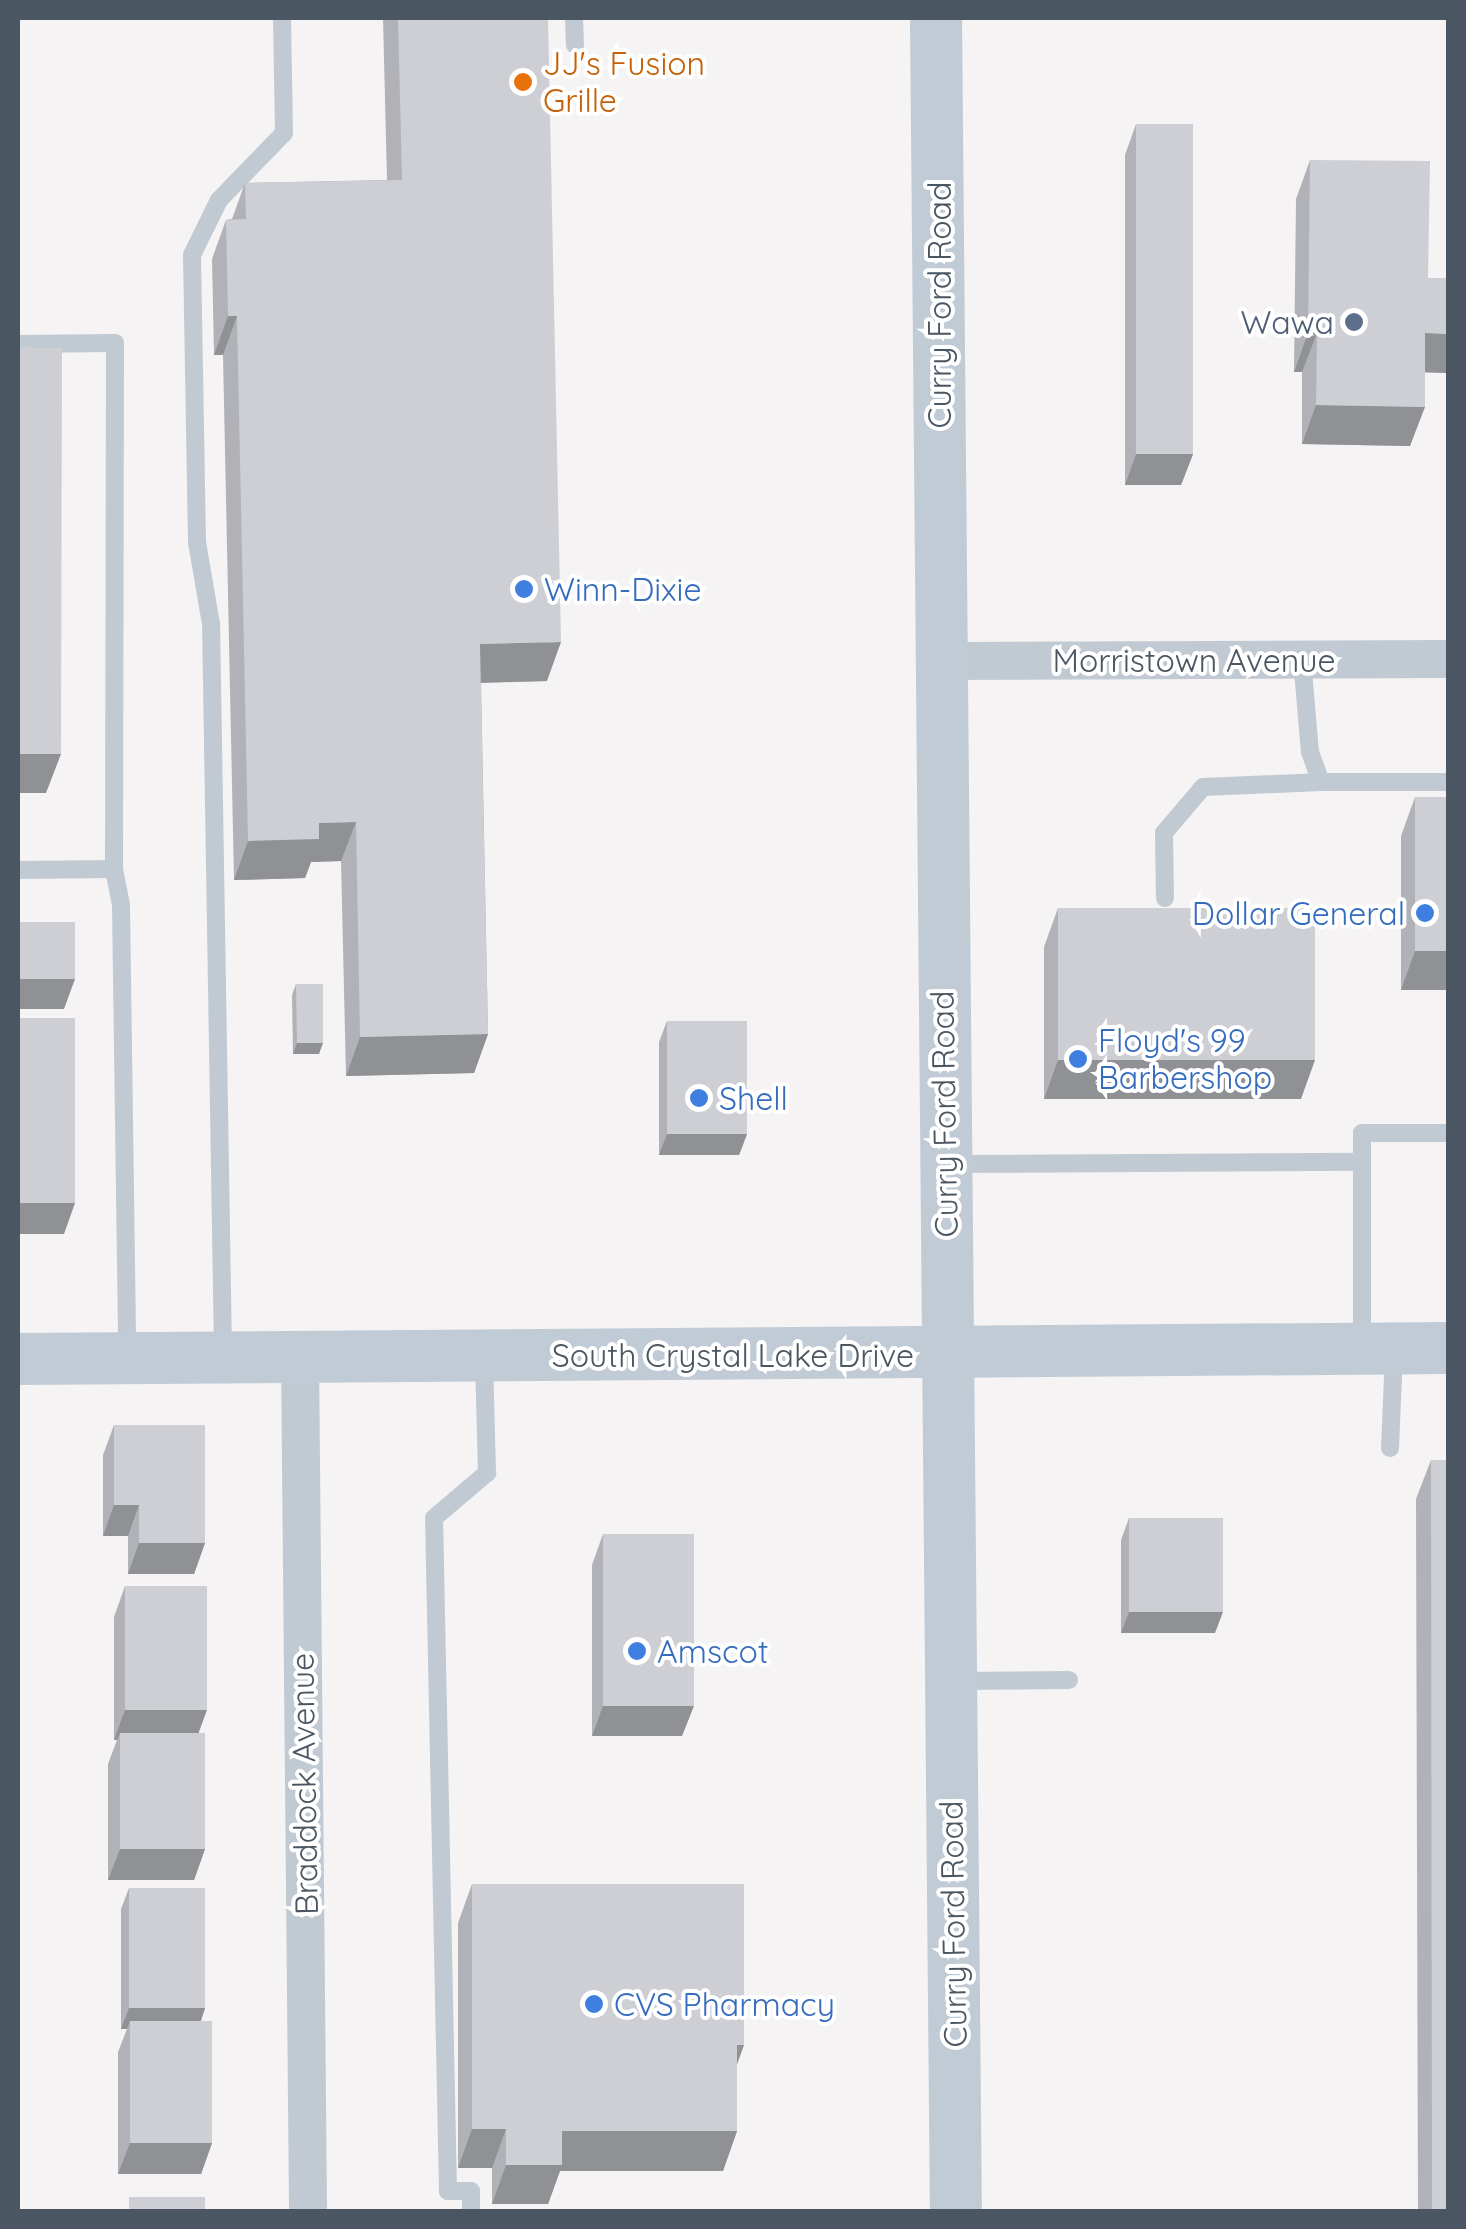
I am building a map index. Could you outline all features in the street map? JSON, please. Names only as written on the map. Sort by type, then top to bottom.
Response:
[{"type":"street","name":"Curry Ford Road","points":[[936,18],[956,2212]]},
{"type":"street","name":"Morristown Avenue","points":[[940,661],[1448,659]]},
{"type":"street","name":"South Crystal Lake Drive","points":[[18,1359],[1448,1348]]},
{"type":"street","name":"Braddock Avenue","points":[[300,1357],[308,2212]]},
{"type":"lane","points":[[224,1357],[210,624],[197,542],[192,255],[219,200],[284,133],[282,18]]},
{"type":"lane","points":[[574,18],[575,45]]},
{"type":"lane","points":[[18,344],[114,343],[114,869],[120,905],[128,1358]]},
{"type":"lane","points":[[1302,660],[1310,752],[1321,782]]},
{"type":"lane","points":[[1166,898],[1164,833],[1203,787],[1448,782]]},
{"type":"lane","points":[[18,870],[114,869]]},
{"type":"lane","points":[[1390,1448],[1378,1348],[1362,1133],[1448,1133]]},
{"type":"lane","points":[[944,1164],[1362,1162]]},
{"type":"lane","points":[[471,2212],[471,2190],[448,2191],[436,1828],[434,1518],[487,1474],[484,1356]]},
{"type":"lane","points":[[950,1681],[1070,1680]]},
{"type":"building","points":[[398,18],[548,18],[561,642],[480,644],[488,1034],[360,1037],[356,822],[319,823],[319,839],[248,841],[237,316],[228,316],[226,220],[246,219],[245,183],[402,180]]},
{"type":"building","points":[[1136,124],[1193,124],[1193,454],[1136,454]]},
{"type":"building","points":[[1310,160],[1430,161],[1428,278],[1448,278],[1448,334],[1425,333],[1425,407],[1316,405],[1317,333],[1308,333]]},
{"type":"building","points":[[18,347],[62,348],[61,754],[18,754]]},
{"type":"building","points":[[1415,797],[1448,797],[1448,951],[1415,951]]},
{"type":"building","points":[[1058,908],[1315,908],[1315,1060],[1058,1060]]},
{"type":"building","points":[[18,922],[75,922],[75,979],[18,979]]},
{"type":"building","points":[[296,984],[323,984],[323,1043],[297,1043]]},
{"type":"building","points":[[18,1018],[75,1018],[75,1203],[18,1203]]},
{"type":"building","name":"Shell","points":[[667,1021],[747,1021],[747,1134],[667,1134]]},
{"type":"building","points":[[114,1425],[205,1425],[205,1543],[139,1543],[139,1505],[114,1505]]},
{"type":"building","points":[[1431,1460],[1448,1460],[1448,2212],[1432,2212]]},
{"type":"building","points":[[1129,1518],[1223,1518],[1223,1612],[1129,1612]]},
{"type":"building","name":"Amscot","points":[[603,1534],[694,1534],[694,1706],[603,1706]]},
{"type":"building","points":[[125,1586],[207,1586],[207,1710],[125,1710]]},
{"type":"building","points":[[120,1733],[205,1733],[205,1849],[120,1849]]},
{"type":"building","name":"CVS Pharmacy","points":[[472,1884],[744,1884],[744,2045],[737,2045],[737,2131],[562,2131],[562,2165],[506,2165],[506,2129],[472,2129]]},
{"type":"building","points":[[129,1888],[205,1888],[205,2008],[129,2008]]},
{"type":"building","points":[[130,2021],[212,2021],[212,2143],[130,2143]]},
{"type":"building","points":[[129,2197],[205,2197],[205,2212],[129,2212]]},
{"type":"place","name":"JJ's Fusion Grille","points":[[523,82]]},
{"type":"place","name":"Wawa","points":[[1354,322]]},
{"type":"place","name":"Winn-Dixie","points":[[524,589]]},
{"type":"place","name":"Dollar General","points":[[1425,913]]},
{"type":"place","name":"Floyd's 99 Barbershop","points":[[1078,1059]]},
{"type":"place","name":"Shell","points":[[699,1098]]},
{"type":"place","name":"Amscot","points":[[637,1651]]},
{"type":"place","name":"CVS Pharmacy","points":[[594,2004]]}]
